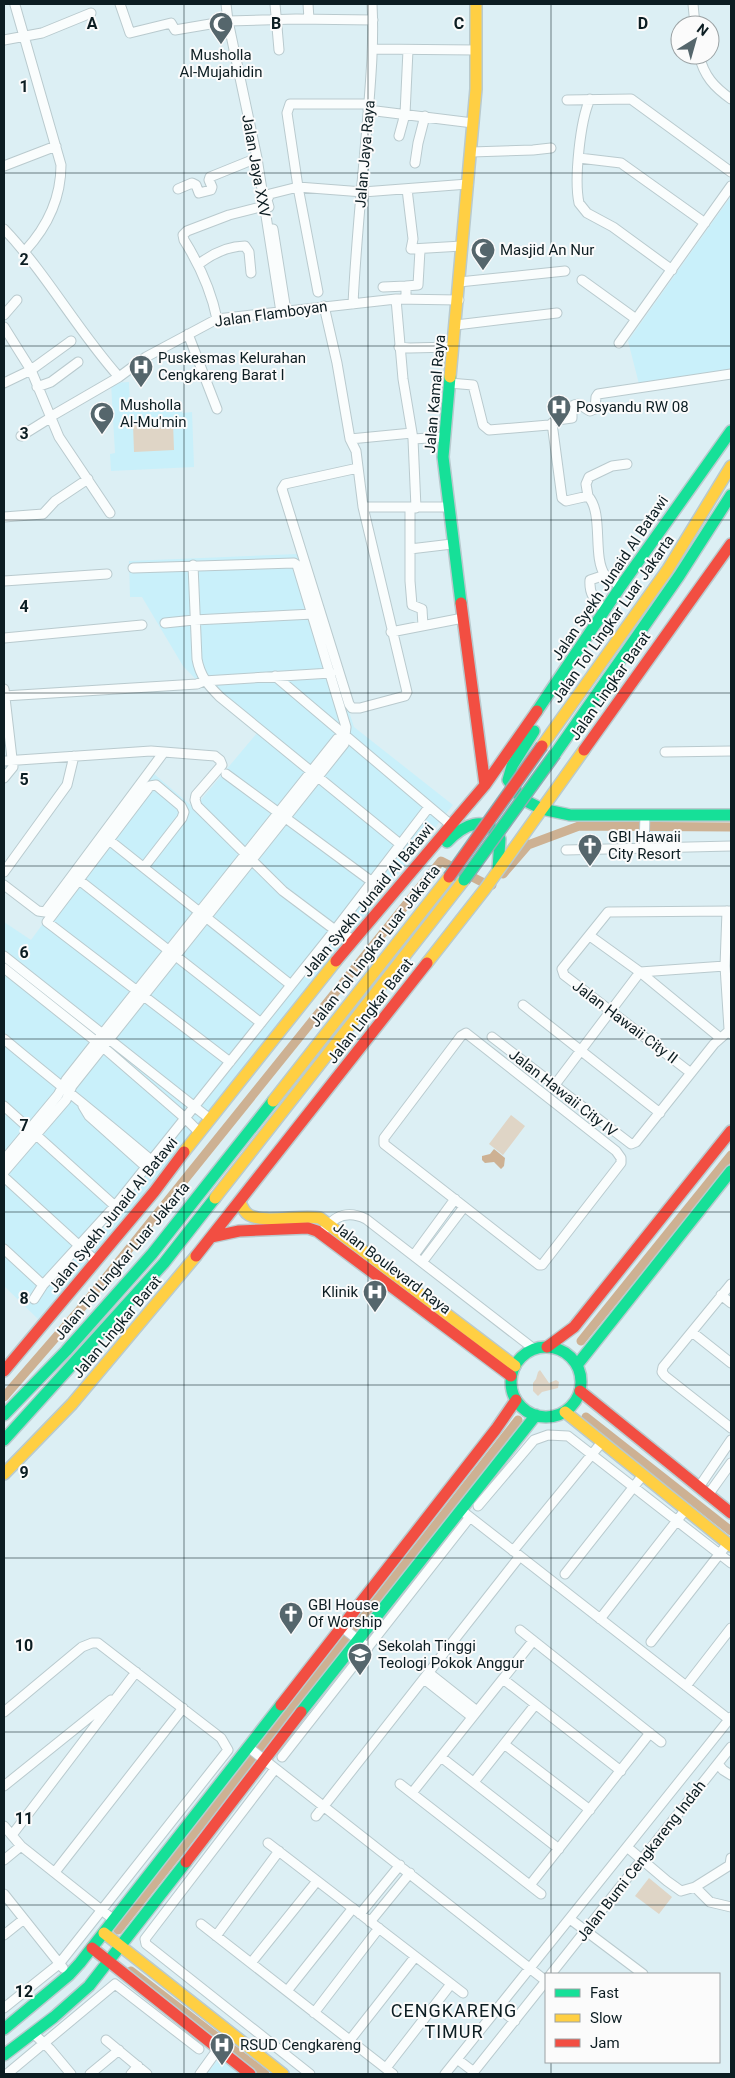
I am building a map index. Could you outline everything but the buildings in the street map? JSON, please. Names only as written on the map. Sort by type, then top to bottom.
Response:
[{"type":"main road","name":"Jalan Kamal Raya","points":[[476,4],[476,89],[443,457],[452,544],[485,785]]},
{"type":"main road","name":"Jalan Syekh Junaid Al Batawi","points":[[4,1370],[154,1192],[199,1132],[351,943],[485,785],[576,655],[605,609],[731,431]]},
{"type":"main road","name":"Jalan Tol Lingkar Luar Jakarta","points":[[4,1415],[66,1350],[152,1254],[449,877],[668,569],[731,466]]},
{"type":"main road","name":"Jalan Tol Lingkar Luar Jakarta","points":[[4,1440],[164,1263],[464,880],[679,576],[731,495]]},
{"type":"main road","points":[[714,523],[731,508]]},
{"type":"main road","name":"Jalan Lingkar Barat","points":[[4,1474],[72,1404],[212,1237],[485,889],[731,544]]},
{"type":"main road","points":[[576,655],[569,677],[512,766],[508,780],[522,799],[542,809],[570,815],[645,818],[731,815]]},
{"type":"main road","points":[[520,753],[517,762],[518,772],[522,780],[529,786],[538,789],[548,789],[560,784]]},
{"type":"main road","points":[[368,923],[399,894],[456,832],[467,825],[480,824],[486,826],[499,837],[501,849],[496,874]]},
{"type":"main road","points":[[547,1347],[564,1352],[577,1365],[581,1382],[580,1391],[572,1406],[565,1412],[551,1417],[528,1412],[516,1400],[511,1388],[513,1371],[523,1356],[534,1350],[547,1347],[574,1327],[731,1131]]},
{"type":"main road","points":[[577,1365],[731,1171]]},
{"type":"main road","name":"Jalan Boulevard Raya","points":[[240,1202],[247,1213],[255,1217],[314,1216],[325,1229],[513,1371]]},
{"type":"main road","name":"Jalan Boulevard Raya","points":[[212,1237],[238,1231],[303,1228],[325,1229]]},
{"type":"main road","points":[[580,1391],[731,1513]]},
{"type":"main road","points":[[4,2029],[69,1975],[92,1948],[344,1629],[516,1400]]},
{"type":"main road","points":[[565,1412],[730,1544]]},
{"type":"main road","points":[[4,2055],[85,1991],[356,1638],[413,1570],[465,1514],[536,1415]]},
{"type":"main road","points":[[104,1933],[284,2074]]},
{"type":"main road","points":[[92,1948],[250,2074]]},
{"type":"street","points":[[120,4],[130,33],[170,23],[175,30],[228,21],[276,19],[373,20]]},
{"type":"street","name":"Jalan Jaya XXV","points":[[226,4],[257,158],[284,312]]},
{"type":"street","points":[[275,4],[279,50]]},
{"type":"street","points":[[308,4],[308,19]]},
{"type":"street","name":"Jalan Jaya Raya","points":[[353,304],[355,258],[363,192],[373,49],[372,4]]},
{"type":"street","points":[[15,5],[61,165],[61,180],[56,197],[42,229],[24,251]]},
{"type":"street","points":[[4,40],[42,33],[91,12]]},
{"type":"street","points":[[373,49],[476,50]]},
{"type":"street","points":[[399,136],[405,114],[408,50]]},
{"type":"street","points":[[702,65],[709,79],[731,99]]},
{"type":"street","points":[[590,99],[582,121],[579,158],[578,198],[582,209],[594,218],[613,227],[672,270]]},
{"type":"street","points":[[567,100],[631,99],[731,172]]},
{"type":"street","points":[[318,292],[298,187],[287,114],[290,104],[369,107],[473,123]]},
{"type":"street","points":[[415,163],[425,116]]},
{"type":"street","points":[[4,166],[56,146]]},
{"type":"street","points":[[471,152],[550,148]]},
{"type":"street","points":[[178,189],[192,183],[196,185],[200,194],[211,190],[210,177],[257,158]]},
{"type":"street","points":[[579,158],[621,163],[705,223]]},
{"type":"street","points":[[284,312],[268,200],[270,194],[298,187],[363,192],[468,184]]},
{"type":"street","points":[[619,343],[731,186]]},
{"type":"street","points":[[407,189],[413,239],[411,249],[420,250],[462,246]]},
{"type":"street","points":[[217,319],[214,303],[199,264],[184,240],[184,233],[229,215],[264,206]]},
{"type":"street","points":[[4,229],[24,251],[102,358],[119,377]]},
{"type":"street","points":[[199,264],[210,256],[230,248],[245,246],[250,252],[250,273]]},
{"type":"street","points":[[384,287],[418,285],[420,250]]},
{"type":"street","points":[[460,282],[565,271]]},
{"type":"street","points":[[582,280],[636,319]]},
{"type":"street","points":[[406,286],[401,299],[399,346],[412,436],[413,508],[410,581],[412,606],[422,608],[423,626]]},
{"type":"street","name":"Jalan Flamboyan","points":[[21,436],[119,377],[146,356],[217,319],[401,299],[458,300]]},
{"type":"street","points":[[4,315],[17,300]]},
{"type":"street","points":[[324,306],[337,363],[350,439],[356,451],[363,508],[406,694],[360,708],[352,708],[349,704],[282,489],[285,484],[358,468]]},
{"type":"street","points":[[456,325],[557,313]]},
{"type":"street","points":[[4,327],[31,370],[59,437],[110,513]]},
{"type":"street","points":[[188,334],[217,410]]},
{"type":"street","points":[[4,383],[31,370],[70,341]]},
{"type":"street","points":[[399,346],[410,348],[453,347]]},
{"type":"street","points":[[37,387],[51,382],[78,362]]},
{"type":"street","points":[[588,496],[566,501],[562,498],[552,423],[572,418],[572,406],[575,404],[580,404],[590,411],[595,410],[598,394],[731,374]]},
{"type":"street","points":[[449,383],[473,385],[483,425],[489,430],[549,426],[552,428]]},
{"type":"street","points":[[350,439],[412,436],[445,437]]},
{"type":"street","points":[[621,586],[605,575],[599,558],[597,524],[586,484],[588,477],[612,466],[627,464]]},
{"type":"street","points":[[4,517],[43,514],[55,501],[88,478]]},
{"type":"street","points":[[363,508],[379,506],[413,508],[448,507]]},
{"type":"street","points":[[410,549],[452,544]]},
{"type":"street","points":[[133,568],[193,564],[294,563],[297,566],[331,673],[346,727],[345,736]]},
{"type":"street","points":[[193,564],[197,659],[199,671],[204,681],[220,697],[400,844]]},
{"type":"street","points":[[4,581],[107,574]]},
{"type":"street","points":[[605,575],[590,580],[589,584],[592,598],[605,609]]},
{"type":"street","points":[[165,623],[313,614]]},
{"type":"street","points":[[391,632],[463,618]]},
{"type":"street","points":[[4,638],[142,625]]},
{"type":"street","points":[[4,696],[197,684],[204,681],[331,673]]},
{"type":"street","points":[[275,676],[451,825]]},
{"type":"street","points":[[4,690],[8,760],[13,768],[4,778]]},
{"type":"street","points":[[4,1172],[58,1095],[61,1086],[102,1041],[314,774],[336,739],[345,736]]},
{"type":"street","points":[[665,752],[731,751]]},
{"type":"street","points":[[8,760],[164,752],[215,756],[222,765],[196,795],[195,800],[202,812],[283,891],[335,930],[338,936],[351,943]]},
{"type":"street","points":[[4,885],[38,911],[45,912],[164,752]]},
{"type":"street","points":[[4,872],[67,785],[74,756]]},
{"type":"street","points":[[226,774],[371,881]]},
{"type":"street","points":[[144,867],[182,818],[184,812],[181,806],[156,785],[150,786],[47,922],[230,1062]]},
{"type":"street","points":[[34,1299],[43,1285],[115,1206],[149,1164],[335,930],[429,807]]},
{"type":"street","points":[[644,847],[645,818]]},
{"type":"street","points":[[109,840],[291,985]]},
{"type":"street","points":[[566,850],[731,846]]},
{"type":"street","points":[[79,880],[261,1023]]},
{"type":"street","points":[[523,1005],[660,1113],[719,1038],[731,1031],[725,966],[729,911],[608,912],[590,936],[640,972],[719,1038]]},
{"type":"street","name":"Jalan Hawaii City II","points":[[590,936],[562,969],[564,975],[610,1012],[692,1072]]},
{"type":"street","points":[[4,956],[102,1041],[199,1132]]},
{"type":"street","points":[[13,963],[5,969],[210,1119]]},
{"type":"street","points":[[554,1086],[640,972],[725,966]]},
{"type":"street","points":[[466,1033],[616,1151],[622,1161],[542,1265],[455,1199],[388,1148],[384,1144],[384,1138],[461,1036],[466,1033]]},
{"type":"street","name":"Jalan Hawaii City IV","points":[[492,1037],[631,1144],[636,1142],[660,1113]]},
{"type":"street","points":[[4,1040],[69,1093],[81,1104],[89,1116],[149,1164]]},
{"type":"street","points":[[4,1160],[66,1100],[72,1086],[102,1041]]},
{"type":"street","points":[[4,1106],[115,1206]]},
{"type":"street","points":[[4,1177],[96,1261]]},
{"type":"street","points":[[414,1255],[455,1199]]},
{"type":"street","points":[[423,1262],[464,1207]]},
{"type":"street","points":[[325,1229],[337,1217],[348,1214],[366,1219],[534,1350]]},
{"type":"street","points":[[4,1249],[43,1285]]},
{"type":"street","points":[[731,1284],[663,1368],[662,1372],[731,1428]]},
{"type":"street","points":[[722,1296],[731,1303]]},
{"type":"street","points":[[692,1332],[731,1363]]},
{"type":"street","points":[[478,1506],[534,1440],[548,1435],[568,1436],[731,1563]]},
{"type":"street","points":[[699,1487],[731,1440]]},
{"type":"street","points":[[316,1816],[427,1676],[602,1442]]},
{"type":"street","points":[[708,1495],[731,1463]]},
{"type":"street","points":[[565,1574],[643,1475]]},
{"type":"street","points":[[600,1619],[686,1509]]},
{"type":"street","points":[[282,1757],[423,1577],[465,1514],[730,1719],[445,2074]]},
{"type":"street","points":[[650,1642],[730,1544]]},
{"type":"street","points":[[413,1570],[423,1577]]},
{"type":"street","points":[[686,1686],[731,1628]]},
{"type":"street","points":[[344,1629],[368,1648]]},
{"type":"street","points":[[520,1630],[662,1742]]},
{"type":"street","points":[[412,1794],[533,1641]]},
{"type":"street","points":[[4,1712],[82,1647],[92,1642],[98,1644],[136,1672],[221,1738],[228,1750],[60,1964],[4,2008]]},
{"type":"street","points":[[12,1835],[136,1672]]},
{"type":"street","points":[[427,1676],[474,1714]]},
{"type":"street","points":[[503,1679],[621,1770]]},
{"type":"street","points":[[4,1786],[122,1690]]},
{"type":"street","points":[[474,1782],[536,1705]]},
{"type":"street","points":[[55,1872],[183,1708]]},
{"type":"street","points":[[530,1885],[650,1733]]},
{"type":"street","points":[[504,1744],[590,1810]]},
{"type":"street","name":"Jalan Bumi Cengkareng Indah","points":[[552,1973],[731,1747]]},
{"type":"street","points":[[250,1749],[545,1980]]},
{"type":"street","points":[[441,1757],[559,1849]]},
{"type":"street","points":[[718,1764],[722,1770],[731,1775]]},
{"type":"street","points":[[275,1769],[145,1939],[146,1944],[310,2074]]},
{"type":"street","points":[[400,1784],[541,1894]]},
{"type":"street","points":[[234,1799],[246,1808]]},
{"type":"street","points":[[4,1826],[21,1846],[114,1920]]},
{"type":"street","points":[[268,1843],[463,1993]]},
{"type":"street","points":[[4,1860],[21,1846]]},
{"type":"street","points":[[627,1848],[681,1891],[695,1887],[730,1865],[731,1858]]},
{"type":"street","points":[[195,1850],[207,1859]]},
{"type":"street","points":[[216,1936],[279,1851]]},
{"type":"street","points":[[287,1992],[357,1911],[400,1865]]},
{"type":"street","points":[[370,1922],[410,1873]]},
{"type":"street","points":[[250,1963],[317,1881]]},
{"type":"street","points":[[695,1887],[710,1902],[731,1906]]},
{"type":"street","points":[[4,1894],[69,1975]]},
{"type":"street","points":[[152,1905],[163,1914]]},
{"type":"street","points":[[4,1935],[24,1919]]},
{"type":"street","points":[[570,1919],[642,1973]]},
{"type":"street","points":[[201,1924],[389,2071],[451,1984]]},
{"type":"street","points":[[314,2013],[379,1928]]},
{"type":"street","points":[[350,2040],[415,1957]]},
{"type":"street","points":[[158,1975],[168,1961]]},
{"type":"street","points":[[457,2059],[473,2073],[545,1982]]},
{"type":"street","points":[[7,2074],[48,2044],[113,1984],[117,1984],[200,2049]]},
{"type":"street","points":[[141,2002],[148,1993]]},
{"type":"street","points":[[498,2008],[515,2021]]},
{"type":"street","points":[[42,2026],[48,2033],[48,2044]]},
{"type":"street","points":[[32,2033],[48,2044],[71,2074]]},
{"type":"street","points":[[106,2040],[147,2074]]},
{"type":"street","points":[[200,2074],[218,2049]]},
{"type":"street","points":[[90,2074],[119,2050]]},
{"type":"street","points":[[131,2074],[138,2066]]},
{"type":"shaded area","points":[[731,196],[731,375],[639,384],[628,341]]},
{"type":"shaded area","points":[[129,382],[130,405],[182,403],[182,413],[192,412],[194,467],[111,471],[110,454],[115,453],[111,383]]},
{"type":"shaded area","points":[[173,422],[174,450],[134,452],[133,424]]},
{"type":"shaded area","points":[[297,554],[354,727],[453,805],[92,1258],[38,1319],[4,1286],[4,922],[31,940],[153,773],[194,808],[257,733],[212,696],[183,666],[142,597],[130,597],[129,561]]},
{"type":"shaded area","points":[[511,1115],[525,1126],[503,1155],[489,1144]]},
{"type":"shaded area","points":[[494,1149],[505,1158],[504,1166],[501,1169],[494,1162],[485,1163],[482,1160],[482,1156],[490,1154]]},
{"type":"shaded area","points":[[540,1370],[549,1383],[556,1380],[559,1382],[558,1388],[542,1392],[538,1396],[533,1391],[533,1383]]},
{"type":"shaded area","points":[[649,1878],[672,1897],[659,1914],[635,1896]]},
{"type":"shaded area","name":"RSUD Cengkareng","points":[[219,2058],[240,2074],[207,2074]]},
{"type":"waterway","points":[[503,874],[528,845],[579,826],[731,827]]},
{"type":"waterway","points":[[4,1397],[83,1306],[441,861],[486,884],[492,885]]},
{"type":"waterway","points":[[581,1341],[731,1155]]},
{"type":"waterway","points":[[586,1417],[731,1531]]},
{"type":"waterway","points":[[118,1930],[518,1420]]},
{"type":"waterway","points":[[131,1971],[265,2074]]},
{"type":"traffic: fast","points":[[450,377],[443,457],[461,603]]},
{"type":"traffic: fast","points":[[537,711],[621,586],[731,431]]},
{"type":"traffic: fast","points":[[555,754],[679,576],[731,495]]},
{"type":"traffic: fast","points":[[534,731],[512,766],[508,780],[522,799],[542,809]]},
{"type":"traffic: fast","points":[[464,880],[555,754]]},
{"type":"traffic: fast","points":[[542,809],[570,815],[731,815]]},
{"type":"traffic: fast","points":[[447,842],[460,831],[474,824],[488,826],[500,839],[498,869]]},
{"type":"traffic: fast","points":[[4,1415],[66,1351],[152,1254],[273,1101]]},
{"type":"traffic: fast","points":[[577,1365],[731,1171]]},
{"type":"traffic: fast","points":[[4,1440],[164,1263],[215,1198]]},
{"type":"traffic: fast","points":[[546,1347],[559,1350],[571,1357],[578,1369],[581,1382],[578,1395],[571,1407],[559,1414],[546,1417],[533,1414],[521,1407],[514,1395],[511,1382],[514,1369],[521,1357],[533,1350],[546,1347]]},
{"type":"traffic: fast","points":[[301,1712],[536,1415]]},
{"type":"traffic: fast","points":[[4,2029],[69,1975],[80,1963],[281,1705]]},
{"type":"traffic: fast","points":[[4,2055],[54,2017],[89,1986],[186,1862]]},
{"type":"traffic: slow","points":[[450,377],[476,89],[476,4]]},
{"type":"traffic: slow","points":[[542,746],[668,569],[731,466]]},
{"type":"traffic: slow","points":[[427,963],[485,889],[584,750]]},
{"type":"traffic: slow","points":[[273,1101],[449,877]]},
{"type":"traffic: slow","points":[[215,1198],[464,880]]},
{"type":"traffic: slow","points":[[184,1152],[336,961]]},
{"type":"traffic: slow","points":[[240,1202],[242,1208],[249,1215],[256,1218],[320,1218],[515,1366]]},
{"type":"traffic: slow","points":[[4,1474],[72,1404],[196,1256]]},
{"type":"traffic: slow","points":[[565,1412],[731,1546]]},
{"type":"traffic: slow","points":[[104,1933],[283,2074]]},
{"type":"traffic: jam","points":[[584,750],[731,544]]},
{"type":"traffic: jam","points":[[461,603],[485,785]]},
{"type":"traffic: jam","points":[[336,961],[485,785],[537,711]]},
{"type":"traffic: jam","points":[[449,877],[542,746]]},
{"type":"traffic: jam","points":[[196,1256],[427,963]]},
{"type":"traffic: jam","points":[[547,1347],[574,1327],[731,1131]]},
{"type":"traffic: jam","points":[[4,1371],[154,1192],[184,1152]]},
{"type":"traffic: jam","points":[[211,1237],[239,1231],[308,1228],[317,1231],[511,1376]]},
{"type":"traffic: jam","points":[[580,1391],[731,1513]]},
{"type":"traffic: jam","points":[[281,1705],[496,1429],[516,1400]]},
{"type":"traffic: jam","points":[[186,1862],[301,1712]]},
{"type":"traffic: jam","points":[[92,1948],[250,2074]]},
{"type":"place","name":"Musholla Al-Mujahidin","points":[[221,45]]},
{"type":"place","name":"Masjid An Nur","points":[[483,271]]},
{"type":"place","name":"Puskesmas Kelurahan Cengkareng Barat I","points":[[141,388]]},
{"type":"place","name":"Posyandu RW 08","points":[[559,428]]},
{"type":"place","name":"Musholla Al-Mu'min","points":[[102,435]]},
{"type":"place","name":"GBI Hawaii City Resort","points":[[590,867]]},
{"type":"place","name":"Klinik","points":[[375,1313]]},
{"type":"place","name":"GBI House Of Worship","points":[[291,1635]]},
{"type":"place","name":"Sekolah Tinggi Teologi Pokok Anggur","points":[[360,1676]]},
{"type":"place","name":"RSUD Cengkareng","points":[[222,2066]]},
{"type":"district","name":"CENGKARENG TIMUR","points":[[454,2020]]}]
